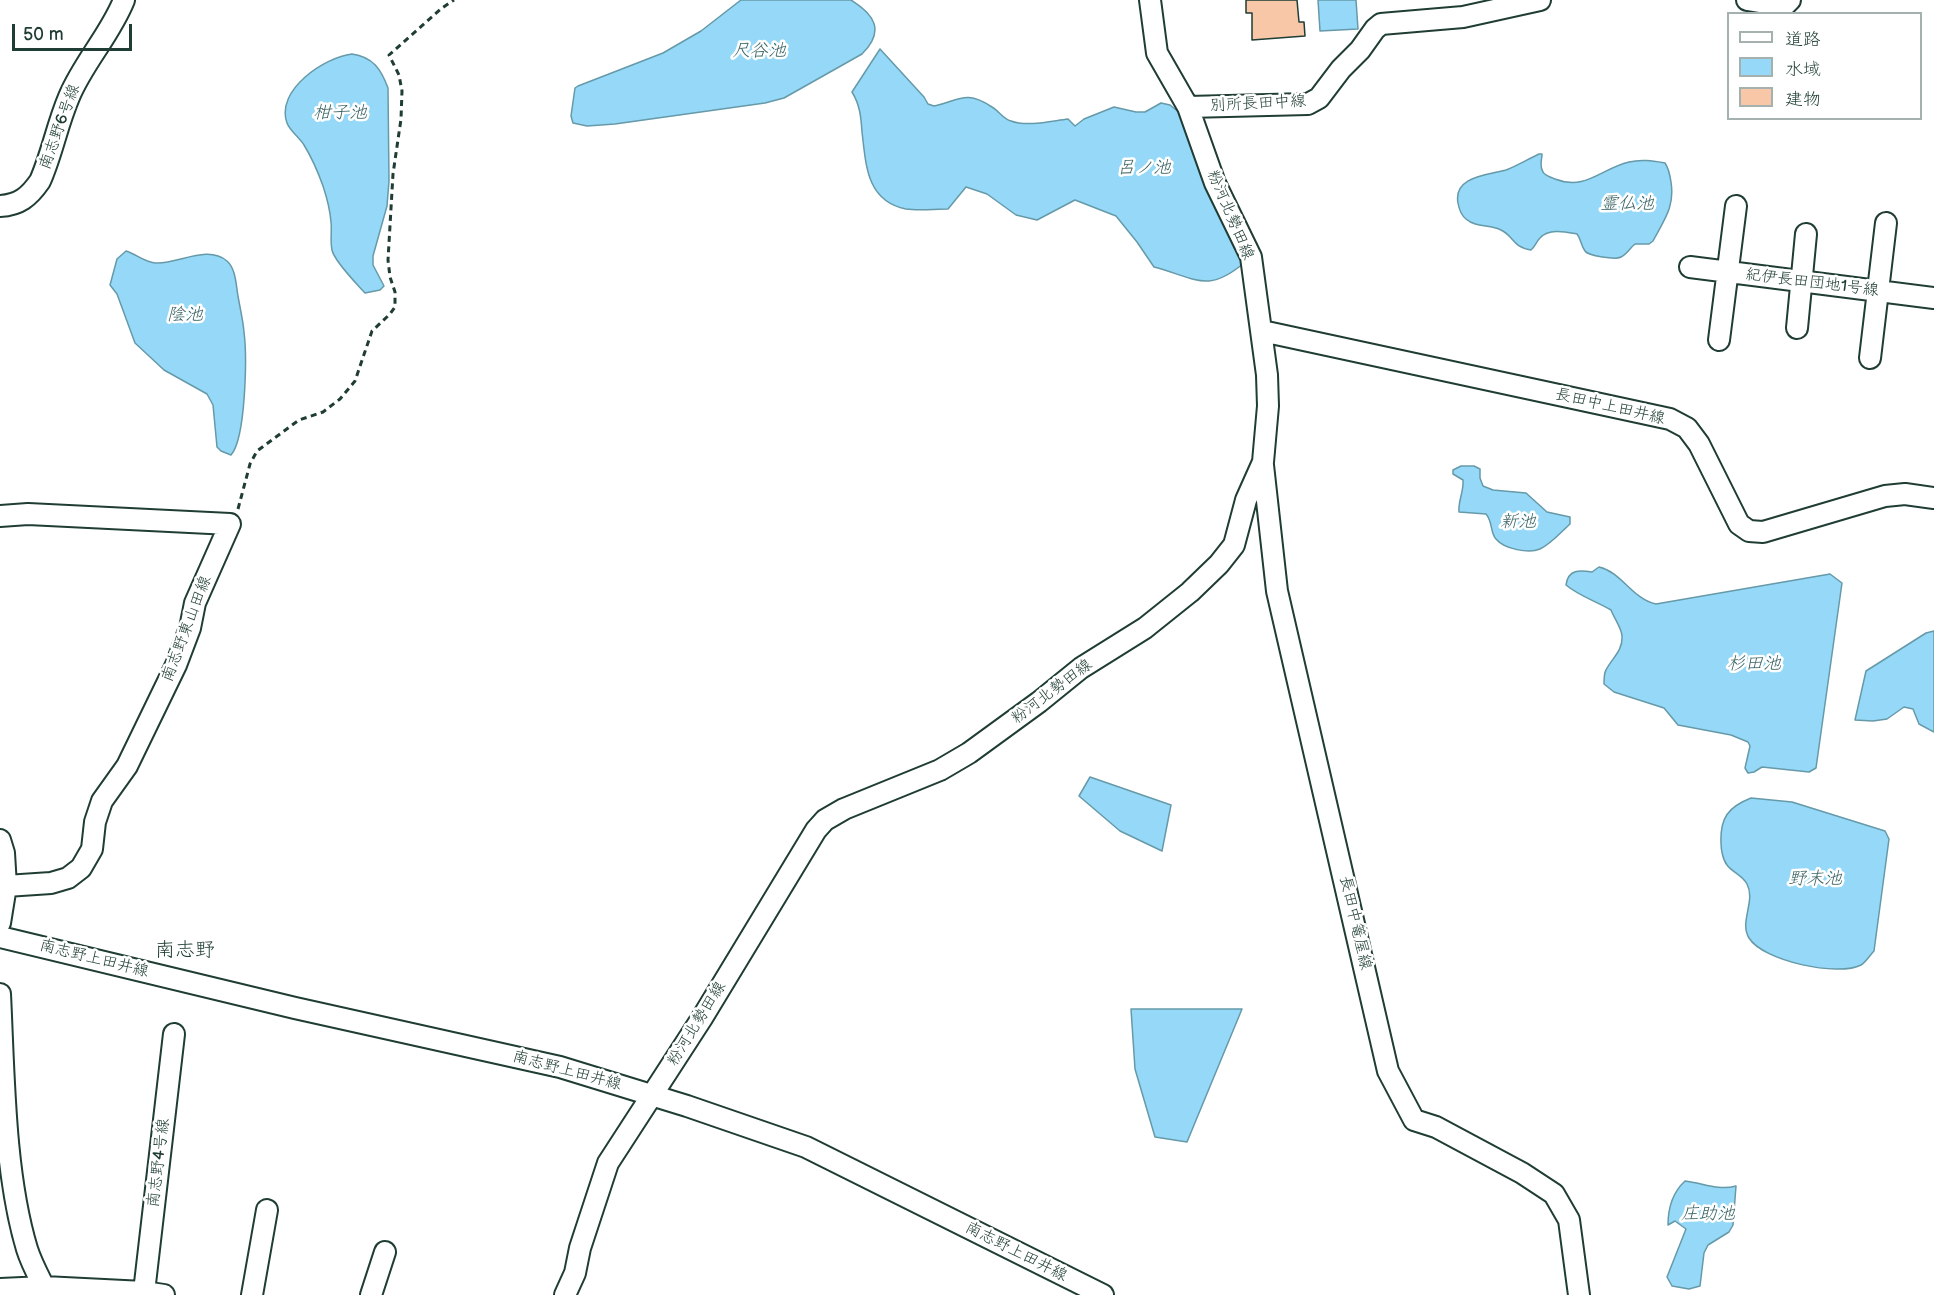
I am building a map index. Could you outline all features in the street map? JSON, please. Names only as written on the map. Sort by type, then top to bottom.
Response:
[{"type":"street","name":"南志野6号線","points":[[0,206],[21,201],[32,193],[40,181],[68,98],[82,71],[117,17],[124,0]]},
{"type":"street","name":"粉河北勢田線","points":[[565,1295],[575,1273],[580,1248],[608,1163],[702,1018],[816,830],[825,820],[844,809],[940,770],[969,753],[1081,668],[1145,628],[1190,592],[1219,564],[1234,544],[1246,500],[1263,462],[1268,406],[1262,331],[1251,257],[1215,183],[1188,107],[1157,53],[1149,0]]},
{"type":"street","name":"別所長田中線","points":[[1188,107],[1308,104],[1319,98],[1381,24],[1463,17],[1540,0]]},
{"type":"street","points":[[1747,0],[1784,6],[1790,0]]},
{"type":"street","points":[[1719,340],[1736,206]]},
{"type":"street","points":[[1870,358],[1886,223]]},
{"type":"street","points":[[1797,328],[1806,234]]},
{"type":"street","name":"紀伊長田団地1号線","points":[[1690,267],[1934,298]]},
{"type":"street","name":"長田中上田井線","points":[[1262,331],[1670,419],[1687,428],[1699,444],[1738,524],[1749,531],[1763,532],[1885,496],[1905,494],[1934,498]]},
{"type":"street","name":"長田中篭屋線","points":[[1263,462],[1277,591],[1388,1071],[1414,1120],[1436,1127],[1522,1173],[1554,1194],[1569,1220],[1579,1295]]},
{"type":"street","points":[[0,516],[28,513],[230,524]]},
{"type":"street","name":"南志野東山田線","points":[[6,886],[51,883],[68,878],[81,868],[92,849],[95,822],[102,801],[127,766],[176,665],[190,628],[195,603],[230,524]]},
{"type":"street","points":[[0,840],[4,853],[6,886],[0,923]]},
{"type":"street","name":"南志野上田井線","points":[[0,936],[295,1008],[560,1067],[652,1095],[806,1147],[1103,1295]]},
{"type":"street","points":[[0,994],[8,1133],[16,1203],[27,1251],[44,1287]]},
{"type":"street","name":"南志野4号線","points":[[144,1292],[174,1034]]},
{"type":"street","points":[[252,1295],[267,1210]]},
{"type":"street","points":[[371,1295],[385,1252]]},
{"type":"street","points":[[0,1289],[44,1287],[164,1295]]},
{"type":"path","points":[[230,524],[238,509],[250,464],[257,451],[299,420],[322,412],[340,399],[355,381],[372,331],[395,307],[395,292],[388,260],[393,174],[402,91],[399,75],[389,55],[454,0]]},
{"type":"water","name":"尺谷池","points":[[741,0],[851,0],[871,18],[875,31],[869,46],[862,54],[784,98],[765,103],[615,124],[587,126],[573,123],[571,116],[575,88],[663,53],[701,31]]},
{"type":"water","points":[[1318,0],[1356,0],[1358,29],[1320,31]]},
{"type":"water","name":"呂ノ池","points":[[880,49],[928,104],[934,106],[963,98],[976,99],[992,107],[1008,120],[1017,123],[1068,119],[1075,126],[1084,119],[1114,107],[1145,112],[1161,103],[1170,105],[1185,117],[1244,263],[1231,273],[1210,281],[1191,279],[1154,267],[1116,216],[1075,200],[1037,220],[1016,215],[987,194],[966,187],[948,209],[911,210],[893,205],[883,198],[870,180],[860,111],[852,92]]},
{"type":"water","name":"柑子池","points":[[352,54],[371,61],[382,75],[388,88],[387,206],[373,256],[373,265],[384,286],[380,290],[365,293],[334,255],[331,247],[330,213],[323,186],[307,150],[288,126],[285,111],[288,99],[295,87],[305,77],[329,61]]},
{"type":"water","name":"霊仏池","points":[[1542,154],[1541,165],[1544,173],[1566,182],[1584,181],[1629,162],[1643,160],[1665,163],[1672,191],[1670,206],[1653,241],[1649,244],[1635,244],[1621,257],[1608,258],[1587,253],[1577,234],[1553,232],[1544,235],[1531,250],[1517,244],[1501,230],[1474,224],[1463,216],[1458,205],[1458,194],[1467,182],[1514,167]]},
{"type":"water","name":"陰池","points":[[126,251],[155,263],[210,254],[219,256],[230,264],[235,277],[245,343],[244,396],[240,432],[231,455],[217,447],[213,405],[207,394],[164,370],[135,343],[117,294],[110,285],[117,259]]},
{"type":"water","name":"新池","points":[[1461,466],[1474,466],[1480,469],[1483,486],[1493,490],[1526,493],[1547,512],[1570,517],[1570,524],[1540,549],[1523,551],[1500,543],[1494,537],[1490,520],[1486,514],[1459,512],[1463,480],[1453,474],[1453,470]]},
{"type":"water","name":"杉田池","points":[[1599,567],[1614,574],[1640,597],[1656,604],[1830,574],[1842,583],[1816,768],[1809,772],[1762,767],[1748,773],[1745,768],[1750,746],[1748,742],[1731,735],[1678,725],[1664,708],[1614,692],[1604,684],[1605,671],[1621,646],[1621,630],[1611,610],[1566,585],[1572,573],[1592,572]]},
{"type":"water","points":[[1934,631],[1934,732],[1919,724],[1913,709],[1904,707],[1887,719],[1855,720],[1866,671],[1926,633]]},
{"type":"water","points":[[1090,777],[1171,805],[1162,851],[1120,831],[1079,796]]},
{"type":"water","name":"野末池","points":[[1751,798],[1792,802],[1885,831],[1889,839],[1874,951],[1861,965],[1836,969],[1802,965],[1769,954],[1749,938],[1746,925],[1749,891],[1745,881],[1729,867],[1723,858],[1721,834],[1727,814],[1736,805]]},
{"type":"water","points":[[1131,1009],[1242,1009],[1187,1142],[1155,1137],[1135,1069]]},
{"type":"water","name":"庄助池","points":[[1685,1181],[1717,1187],[1736,1186],[1733,1225],[1729,1232],[1708,1245],[1704,1253],[1700,1286],[1689,1289],[1672,1286],[1667,1277],[1686,1229],[1675,1221],[1668,1225],[1669,1213],[1674,1196]]},
{"type":"building","points":[[1246,0],[1297,0],[1299,22],[1304,22],[1305,36],[1252,40],[1252,13],[1246,13]]},
{"type":"district","name":"南志野","points":[[185,951]]}]
